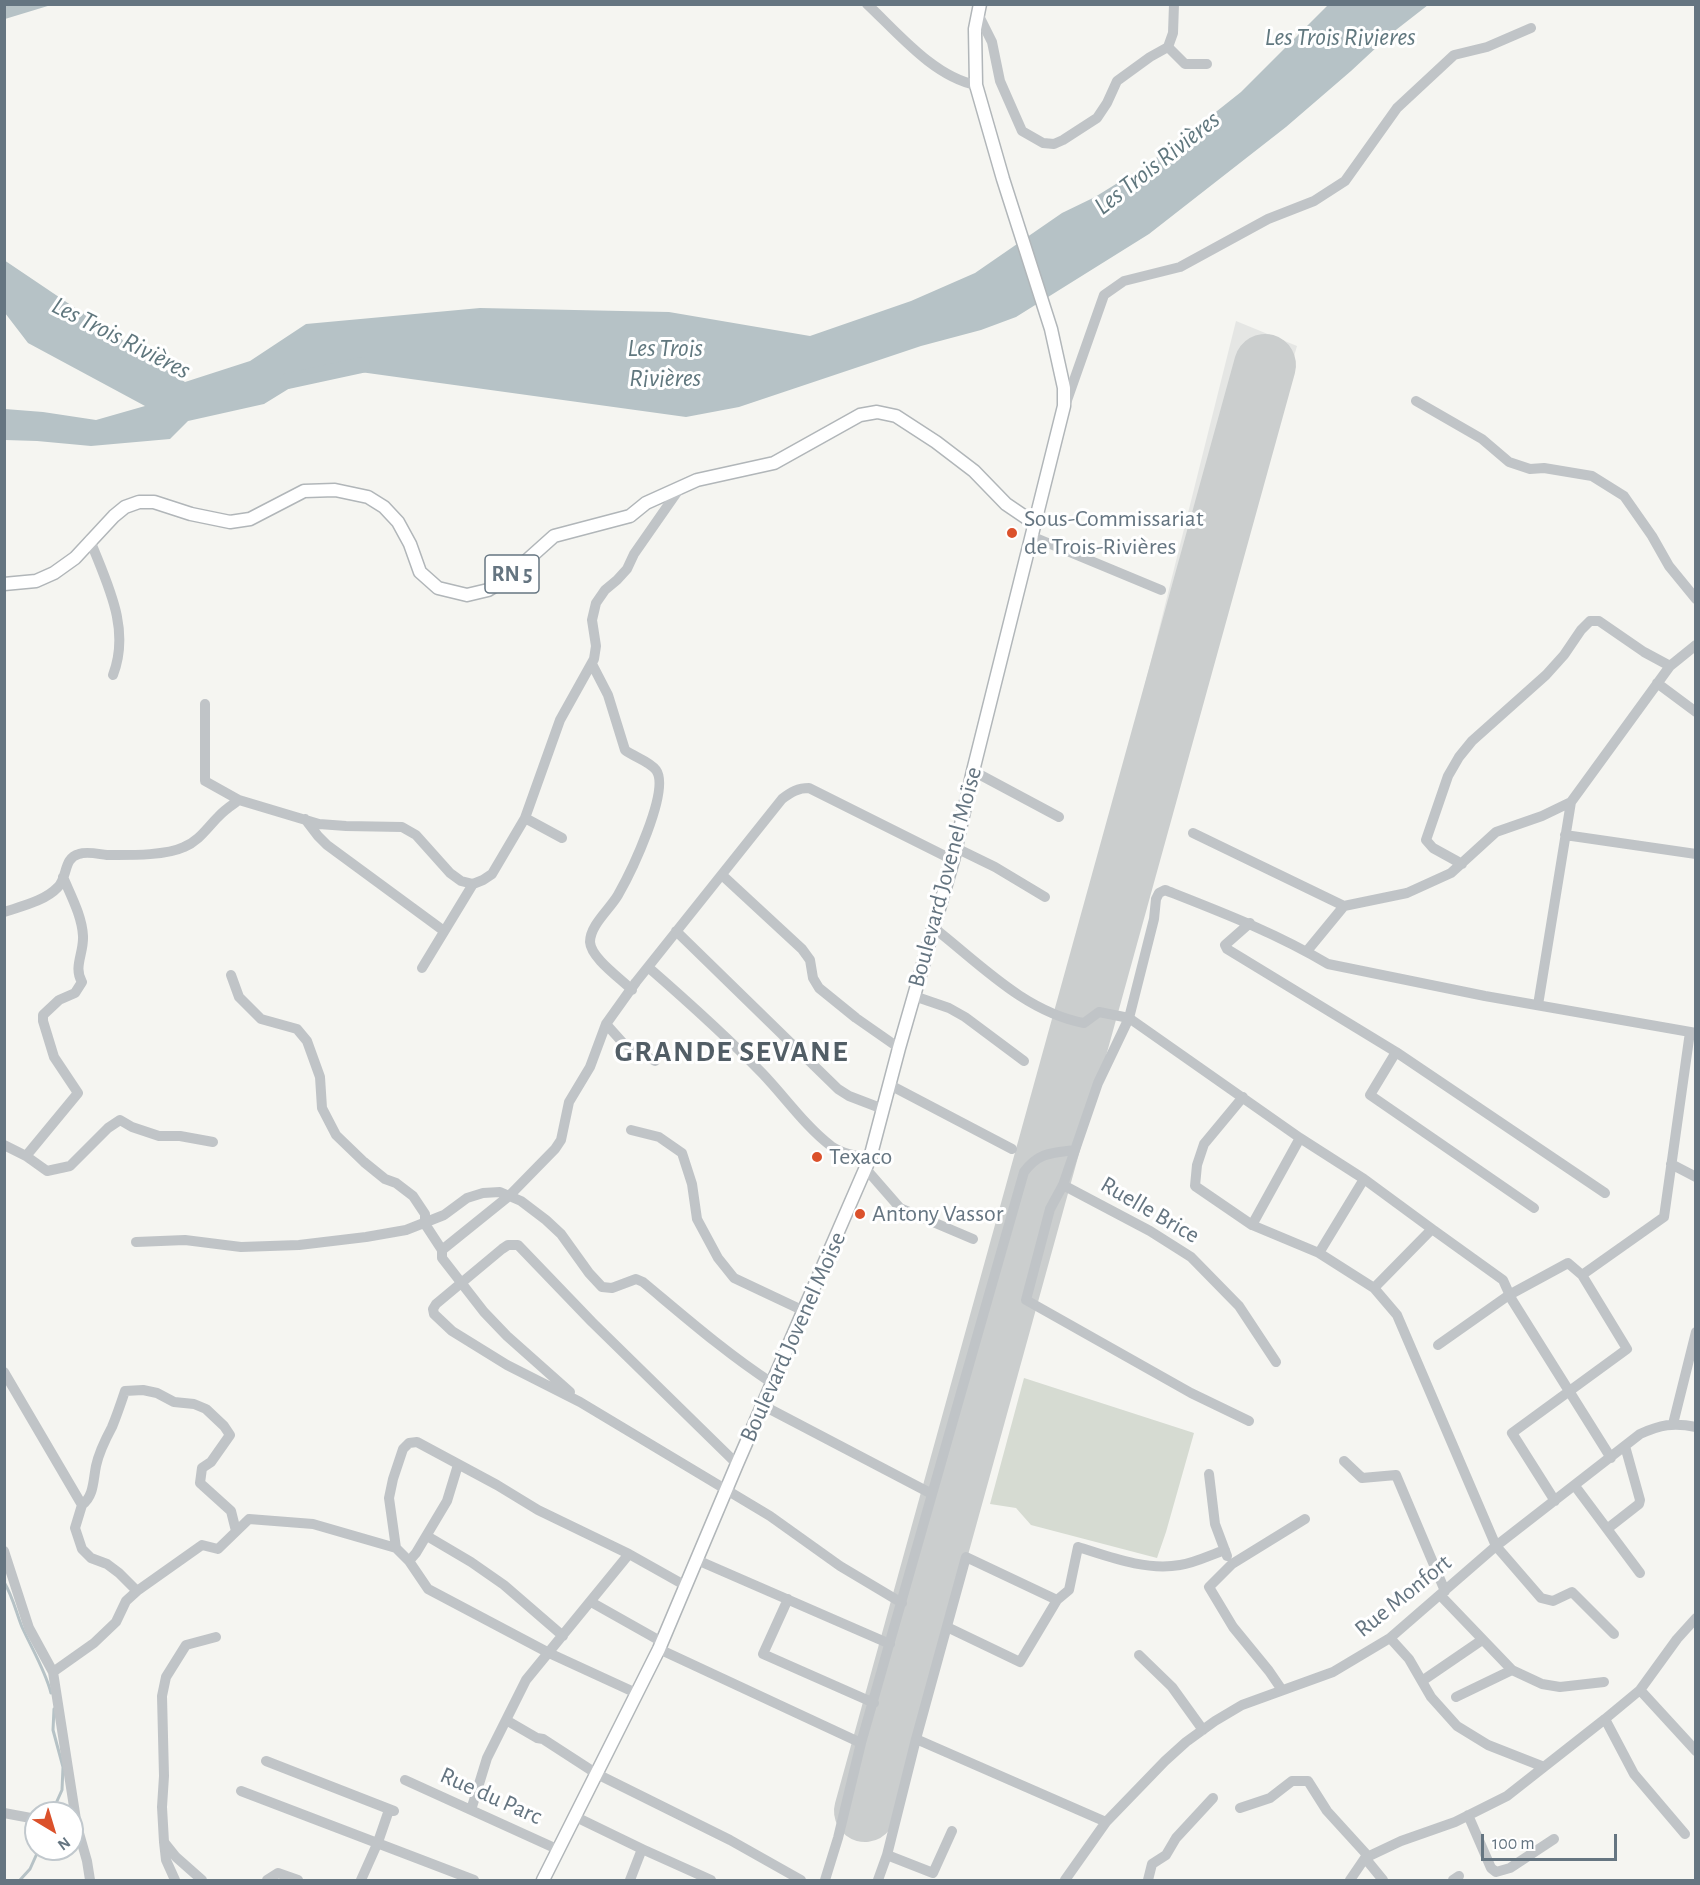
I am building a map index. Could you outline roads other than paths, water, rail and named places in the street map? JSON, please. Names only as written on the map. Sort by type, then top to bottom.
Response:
[{"type":"main road","name":"Boulevard Jovenel Moïse","points":[[543,1881],[660,1645],[868,1164],[955,854],[973,771],[1064,406],[1064,388],[1051,329],[1003,179],[976,85],[975,29],[979,9]]},
{"type":"main road","name":"RN 5","points":[[4,584],[36,581],[54,573],[75,558],[114,516],[125,507],[139,502],[154,502],[191,514],[230,522],[250,519],[304,491],[335,490],[368,497],[384,507],[398,522],[410,544],[420,572],[438,588],[467,595],[488,590],[506,579],[554,536],[630,516],[646,503],[697,480],[774,463],[860,415],[877,412],[896,416],[936,442],[974,471],[1033,529]]},
{"type":"street","points":[[867,4],[934,67],[953,78],[976,85]]},
{"type":"street","points":[[979,9],[992,42],[1000,81],[1022,131],[1043,143],[1054,144],[1097,118],[1117,81],[1168,47],[1173,33],[1174,4]]},
{"type":"street","points":[[1064,406],[1104,295],[1124,281],[1180,267],[1268,219],[1314,201],[1345,181],[1397,108],[1454,55],[1487,47],[1531,28]]},
{"type":"street","points":[[1168,47],[1185,64],[1207,64]]},
{"type":"street","points":[[1416,401],[1482,439],[1509,462],[1530,469],[1544,468],[1593,476],[1624,496],[1652,536],[1669,566],[1695,599]]},
{"type":"street","points":[[422,968],[473,884],[492,874],[525,818],[560,720],[592,664],[596,646],[592,620],[596,603],[605,590],[627,569],[634,554],[680,488]]},
{"type":"street","points":[[1033,529],[1161,590]]},
{"type":"street","points":[[90,540],[113,599],[119,623],[120,648],[113,675]]},
{"type":"street","points":[[1462,864],[1433,848],[1426,840],[1448,776],[1472,741],[1546,675],[1590,621],[1599,621],[1644,652],[1670,666]]},
{"type":"street","points":[[1193,833],[1344,906],[1407,893],[1451,873],[1496,832],[1542,816],[1570,802],[1670,666],[1695,645]]},
{"type":"street","points":[[592,664],[608,695],[622,746],[630,754],[655,768],[659,775],[658,802],[652,821],[617,897],[592,932],[590,943],[594,955],[632,990]]},
{"type":"street","points":[[1657,683],[1695,712]]},
{"type":"street","points":[[205,704],[206,781],[239,800],[319,824],[402,827],[424,842],[450,873],[473,884]]},
{"type":"street","points":[[973,771],[1059,817]]},
{"type":"street","points":[[442,1250],[509,1196],[544,1162],[561,1140],[569,1102],[590,1067],[606,1024],[676,931],[782,799],[800,788],[809,788],[955,854],[995,867],[1045,897]]},
{"type":"street","points":[[4,912],[41,899],[59,886],[67,864],[81,853],[108,855],[152,853],[174,851],[186,847],[204,833],[228,807],[239,800]]},
{"type":"street","points":[[1538,1005],[1570,802]]},
{"type":"street","points":[[525,818],[562,837]]},
{"type":"street","points":[[305,819],[327,845],[444,931]]},
{"type":"street","points":[[1565,835],[1695,854]]},
{"type":"street","points":[[722,875],[802,949],[810,960],[813,978],[819,988],[899,1048]]},
{"type":"street","points":[[26,1156],[78,1093],[54,1057],[42,1022],[43,1014],[59,1000],[75,993],[82,982],[78,975],[83,937],[78,912],[63,877]]},
{"type":"street","points":[[1249,1421],[1191,1393],[1026,1300],[1050,1209],[1063,1185],[1098,1083],[1129,1018],[1154,919],[1156,899],[1159,893],[1165,890],[1250,923],[1328,964],[1693,1033],[1664,1217],[1582,1275]]},
{"type":"street","points":[[1307,951],[1344,906]]},
{"type":"street","points":[[1250,923],[1225,945],[1227,949],[1396,1053],[1605,1193]]},
{"type":"street","points":[[934,928],[1023,999],[1042,1010],[1070,1021],[1084,1023],[1099,1012],[1129,1018],[1300,1138],[1364,1179],[1503,1280],[1509,1295],[1611,1458]]},
{"type":"street","points":[[676,931],[838,1089],[849,1096],[883,1109]]},
{"type":"street","points":[[648,967],[716,1028],[831,1146],[868,1164],[900,1208],[973,1239]]},
{"type":"street","points":[[231,975],[239,997],[261,1019],[297,1029],[307,1041],[320,1077],[322,1107],[336,1135],[385,1179],[396,1183],[413,1196],[425,1214],[425,1224],[442,1250],[442,1258],[484,1312],[580,1402]]},
{"type":"street","points":[[914,996],[949,1008],[965,1017],[1024,1061]]},
{"type":"street","points":[[606,1024],[623,1042],[655,1061]]},
{"type":"street","points":[[1396,1053],[1370,1095],[1534,1208]]},
{"type":"street","points":[[890,1085],[1012,1149]]},
{"type":"street","points":[[1243,1097],[1204,1144],[1197,1165],[1195,1186],[1252,1225],[1318,1252],[1374,1288],[1397,1315],[1496,1546],[1542,1598],[1553,1601],[1572,1592],[1614,1634]]},
{"type":"street","points":[[4,1145],[26,1156],[47,1171],[70,1166],[108,1128],[120,1120],[132,1127],[159,1136],[180,1136],[213,1142]]},
{"type":"street","points":[[631,1130],[659,1137],[682,1153],[692,1185],[697,1219],[718,1258],[734,1278],[804,1311]]},
{"type":"street","points":[[1252,1225],[1300,1138]]},
{"type":"street","points":[[825,1881],[861,1743],[1024,1172],[1031,1163],[1048,1153],[1075,1150]]},
{"type":"street","points":[[1671,1164],[1695,1177]]},
{"type":"street","points":[[1318,1252],[1364,1179]]},
{"type":"street","name":"Ruelle Brice","points":[[1063,1185],[1150,1231],[1191,1257],[1239,1306],[1276,1362]]},
{"type":"street","points":[[136,1242],[185,1240],[241,1247],[299,1245],[406,1230],[444,1215],[467,1198],[483,1193],[500,1192],[521,1202],[546,1220],[561,1234],[602,1287],[612,1288],[636,1279],[643,1282],[743,1364],[772,1383]]},
{"type":"street","points":[[1374,1288],[1432,1229]]},
{"type":"street","points":[[737,1464],[592,1322],[522,1247],[513,1244],[502,1249],[460,1282],[433,1309],[434,1314],[452,1331],[507,1365],[580,1402],[770,1515],[840,1566],[902,1603]]},
{"type":"street","points":[[1438,1345],[1509,1295],[1568,1263],[1582,1275],[1628,1349],[1512,1433],[1555,1501]]},
{"type":"street","points":[[1673,1424],[1695,1332]]},
{"type":"street","points":[[4,1372],[82,1505]]},
{"type":"street","points":[[137,1591],[119,1572],[91,1558],[82,1549],[75,1528],[82,1505],[88,1500],[90,1494],[102,1444],[112,1426],[125,1391],[157,1393],[174,1402],[194,1404],[206,1409],[224,1426],[230,1435],[211,1462],[202,1468],[200,1483],[231,1511],[236,1531]]},
{"type":"street","points":[[762,1405],[932,1494]]},
{"type":"street","name":"Rue Monfort","points":[[1065,1881],[1106,1822],[1186,1742],[1242,1705],[1333,1672],[1390,1638],[1496,1546],[1640,1434],[1659,1426],[1673,1424],[1695,1427]]},
{"type":"street","points":[[396,1548],[389,1498],[403,1449],[409,1443],[417,1442],[538,1510],[629,1554],[686,1586]]},
{"type":"street","points":[[1608,1530],[1639,1504],[1640,1500],[1625,1446]]},
{"type":"street","points":[[1344,1461],[1362,1478],[1396,1475],[1442,1593],[1482,1640],[1512,1670],[1542,1684],[1560,1687],[1604,1682]]},
{"type":"street","points":[[409,1561],[427,1536],[447,1501],[458,1465]]},
{"type":"street","points":[[1209,1474],[1215,1524],[1232,1564]]},
{"type":"street","points":[[1575,1486],[1640,1573]]},
{"type":"street","points":[[53,1672],[94,1643],[116,1622],[126,1601],[137,1591],[202,1545],[218,1549],[249,1519],[312,1524],[396,1548],[409,1561],[428,1589],[549,1653],[636,1693]]},
{"type":"street","points":[[1282,1690],[1233,1627],[1209,1587],[1232,1564],[1305,1519]]},
{"type":"street","points":[[427,1536],[504,1585],[563,1636]]},
{"type":"street","points":[[947,1627],[1020,1662],[1057,1600],[1068,1590],[1078,1547],[1138,1564],[1163,1566],[1181,1565],[1225,1550]]},
{"type":"street","points":[[4,1551],[29,1628],[53,1672],[71,1801]]},
{"type":"street","points":[[471,1809],[487,1758],[526,1680],[629,1554]]},
{"type":"street","points":[[879,1881],[966,1557],[1057,1600]]},
{"type":"street","points":[[697,1560],[890,1644]]},
{"type":"street","points":[[788,1599],[763,1654],[874,1703]]},
{"type":"street","points":[[591,1602],[660,1645],[861,1743]]},
{"type":"street","points":[[1350,1881],[1366,1857],[1401,1841],[1455,1822],[1507,1796],[1640,1690],[1695,1618]]},
{"type":"street","points":[[174,1881],[166,1860],[164,1842],[162,1696],[166,1677],[186,1645],[216,1637]]},
{"type":"street","points":[[1390,1638],[1409,1659],[1431,1697],[1457,1726],[1488,1745],[1544,1767]]},
{"type":"street","points":[[1422,1681],[1482,1640]]},
{"type":"street","points":[[1138,1655],[1172,1687],[1203,1730]]},
{"type":"street","points":[[1456,1697],[1512,1670]]},
{"type":"street","points":[[1640,1690],[1695,1751]]},
{"type":"street","points":[[1605,1719],[1634,1774],[1685,1834]]},
{"type":"street","points":[[506,1720],[537,1738],[543,1739],[597,1774],[730,1840],[801,1881]]},
{"type":"street","points":[[916,1739],[1106,1822]]},
{"type":"street","points":[[266,1761],[392,1810],[361,1881]]},
{"type":"street","name":"Rue du Parc","points":[[405,1780],[559,1850]]},
{"type":"street","points":[[1240,1808],[1270,1798],[1292,1781],[1308,1781],[1327,1811],[1383,1881]]},
{"type":"street","points":[[241,1791],[474,1881]]},
{"type":"street","points":[[1148,1881],[1152,1864],[1166,1855],[1176,1838],[1213,1798]]},
{"type":"street","points":[[4,1813],[24,1817]]},
{"type":"street","points":[[1468,1815],[1491,1868],[1496,1872],[1510,1868],[1554,1839]]},
{"type":"street","points":[[576,1816],[711,1881]]},
{"type":"street","points":[[887,1855],[933,1873],[952,1832]]},
{"type":"street","points":[[164,1842],[176,1857],[202,1881]]},
{"type":"street","points":[[630,1881],[642,1849]]},
{"type":"street","points":[[84,1853],[90,1881]]},
{"type":"street","points":[[267,1881],[279,1873],[298,1881]]},
{"type":"water","points":[[5,4],[51,4],[51,5],[5,19]]},
{"type":"water","name":"Les Trois Rivières","points":[[1328,5],[1428,5],[1392,33],[1286,127],[1149,234],[1016,317],[981,330],[921,346],[739,407],[686,417],[324,367],[264,404],[188,421],[170,439],[91,446],[5,440],[5,409],[96,420],[145,406],[28,343],[5,313],[4,260],[185,382],[250,361],[306,324],[480,308],[669,312],[810,336],[911,301],[975,273],[1062,213],[1095,197],[1124,179],[1168,150],[1241,92]]},
{"type":"waterway","name":"Les Trois Rivières","points":[[288,381],[362,365]]},
{"type":"waterway","points":[[4,1582],[51,1693]]},
{"type":"waterway","points":[[54,1709],[53,1730],[63,1767],[62,1790],[57,1801]]},
{"type":"waterway","points":[[20,1880],[34,1861]]},
{"type":"place","name":"Sous-Commissariat de Trois-Rivières","points":[[1012,533]]},
{"type":"place","name":"Texaco","points":[[817,1157]]},
{"type":"place","name":"Antony Vassor","points":[[860,1214]]},
{"type":"district","name":"GRANDE SEVANE","points":[[732,1052]]},
{"type":"water label","name":"Les Trois Rivieres","points":[[1340,37]]}]
